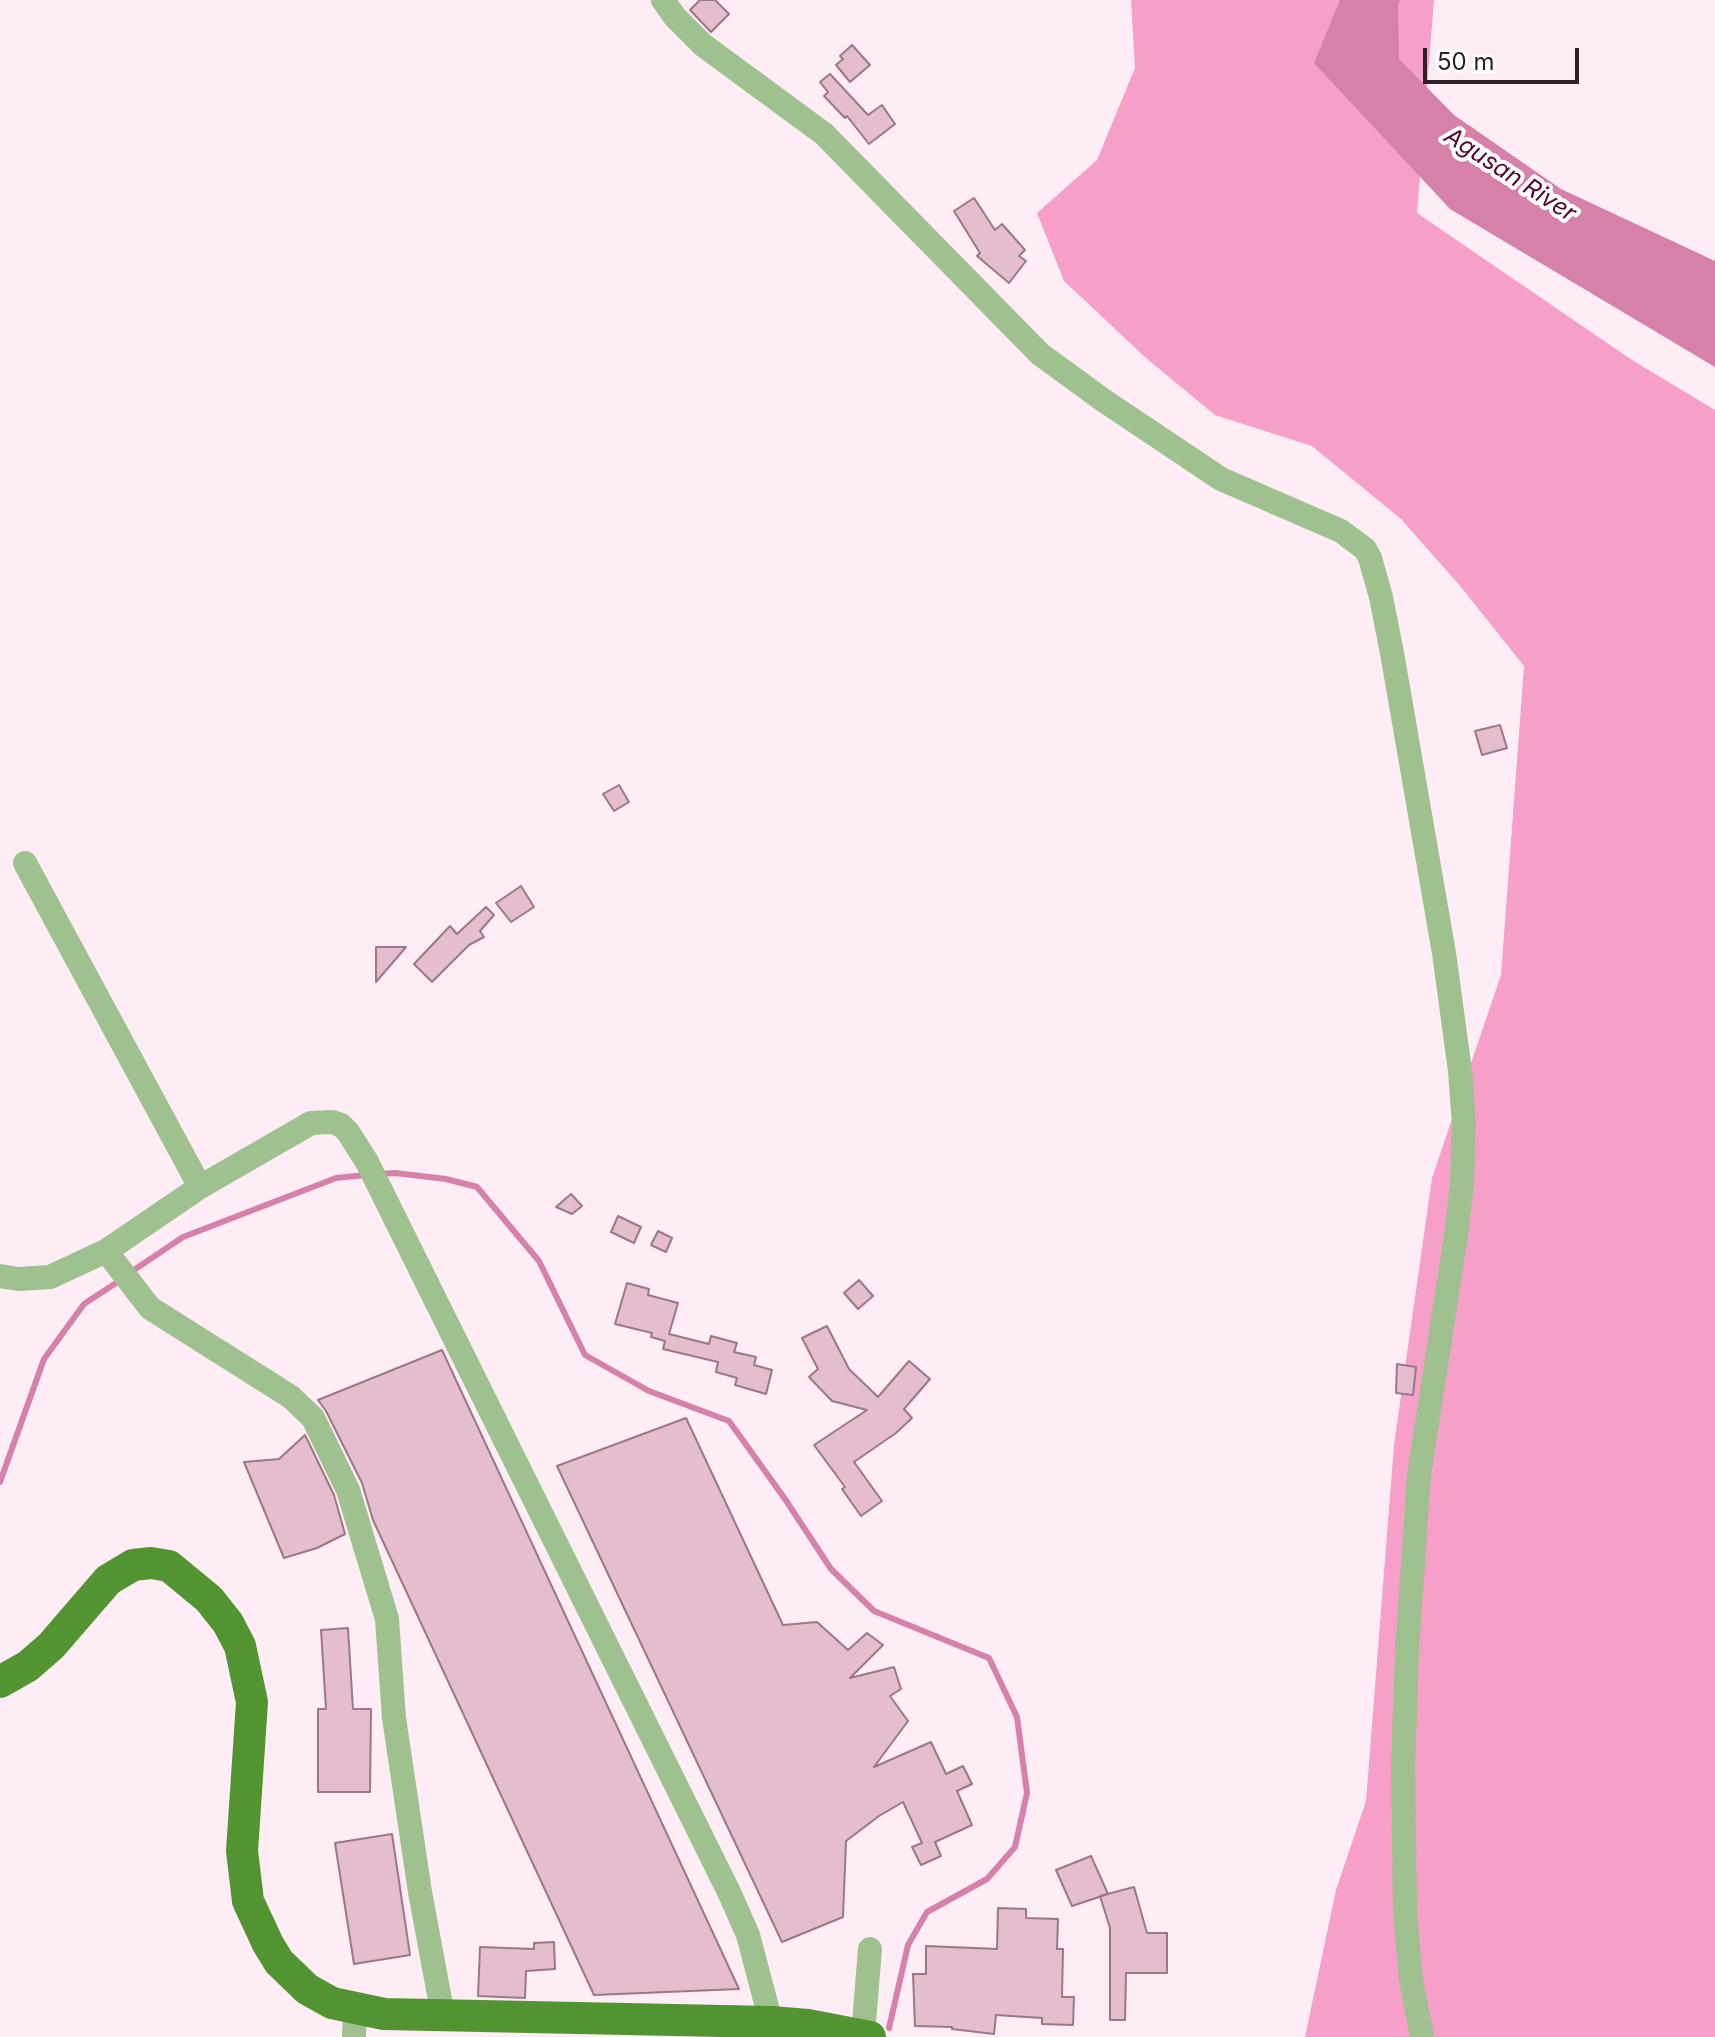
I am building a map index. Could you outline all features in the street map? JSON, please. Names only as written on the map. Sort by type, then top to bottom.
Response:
[{"type":"main road","points":[[0,1682],[28,1666],[51,1646],[108,1580],[133,1565],[151,1563],[169,1566],[209,1599],[228,1623],[240,1646],[252,1702],[242,1851],[248,1901],[268,1944],[291,1975],[355,2023],[384,2014],[771,2022],[805,2031],[867,2036]]},
{"type":"street","points":[[663,0],[703,45],[824,134],[1040,354],[1221,479],[1341,531],[1365,549],[1370,558],[1390,639],[1441,937],[1460,1071],[1464,1125],[1457,1229],[1419,1475],[1407,1651],[1403,1767],[1405,1912],[1411,1980],[1422,2037]]},
{"type":"street","points":[[25,863],[200,1187]]},
{"type":"street","points":[[0,1276],[19,1279],[50,1277],[106,1251],[200,1187],[311,1123],[322,1121],[341,1125],[367,1162],[729,1892],[748,1935],[771,2022]]},
{"type":"street","points":[[106,1251],[150,1308],[291,1397],[313,1418],[348,1490],[387,1619],[394,1718],[420,1892],[443,2016]]},
{"type":"street","points":[[867,2036],[870,1949]]},
{"type":"shaded area","points":[[1131,0],[1434,0],[1417,213],[1632,360],[1715,410],[1715,2037],[1305,2037],[1336,1890],[1366,1801],[1394,1445],[1432,1178],[1501,975],[1524,666],[1401,519],[1312,446],[1215,415],[1146,358],[1064,281],[1037,213],[1097,160],[1135,68]]},
{"type":"water","name":"Agusan River","points":[[1340,0],[1400,0],[1399,59],[1454,115],[1561,189],[1715,261],[1715,367],[1450,209],[1314,63]]},
{"type":"building","points":[[700,0],[715,0],[729,14],[711,32],[690,10]]},
{"type":"building","points":[[852,45],[870,65],[850,82],[836,65],[843,59],[840,56]]},
{"type":"building","points":[[830,74],[868,115],[882,105],[895,124],[869,144],[847,116],[845,118],[824,96],[828,92],[820,82]]},
{"type":"building","points":[[974,198],[995,230],[1002,224],[1025,250],[1019,256],[1026,261],[1009,283],[977,256],[980,253],[954,211]]},
{"type":"building","points":[[1500,725],[1507,748],[1482,755],[1475,731]]},
{"type":"building","points":[[619,785],[629,802],[614,811],[603,794]]},
{"type":"building","points":[[521,886],[534,907],[511,922],[496,903]]},
{"type":"building","points":[[486,907],[494,915],[480,931],[484,937],[469,945],[432,982],[414,964],[450,926],[457,934]]},
{"type":"building","points":[[376,947],[406,947],[376,982]]},
{"type":"building","points":[[571,1194],[582,1206],[572,1214],[556,1207]]},
{"type":"building","points":[[618,1216],[641,1227],[634,1243],[611,1232]]},
{"type":"building","points":[[658,1231],[672,1238],[666,1252],[651,1245]]},
{"type":"building","points":[[859,1280],[873,1296],[858,1309],[844,1293]]},
{"type":"building","points":[[627,1283],[649,1289],[648,1295],[678,1303],[669,1334],[709,1344],[711,1336],[737,1343],[734,1352],[756,1357],[754,1365],[772,1370],[766,1394],[735,1385],[737,1378],[716,1372],[718,1362],[663,1349],[665,1341],[651,1337],[652,1333],[615,1324]]},
{"type":"building","points":[[827,1326],[849,1369],[878,1397],[909,1361],[930,1379],[904,1409],[912,1418],[854,1462],[882,1501],[861,1516],[842,1489],[845,1487],[814,1445],[867,1410],[832,1401],[809,1377],[818,1369],[802,1338]]},
{"type":"building","points":[[442,1350],[739,1989],[594,1995],[373,1520],[362,1483],[318,1400]]},
{"type":"building","points":[[1397,1364],[1416,1367],[1413,1395],[1396,1393]]},
{"type":"building","points":[[686,1418],[783,1625],[817,1622],[848,1650],[867,1633],[883,1645],[850,1678],[894,1667],[901,1689],[890,1696],[908,1721],[874,1767],[931,1742],[946,1774],[963,1766],[972,1784],[957,1791],[972,1825],[935,1842],[941,1856],[921,1865],[912,1847],[922,1843],[903,1802],[846,1841],[843,1917],[782,1942],[557,1466]]},
{"type":"building","points":[[305,1435],[334,1495],[345,1534],[317,1548],[284,1558],[244,1462],[279,1459]]},
{"type":"building","points":[[348,1628],[353,1709],[371,1709],[370,1792],[318,1792],[318,1709],[326,1709],[321,1630]]},
{"type":"building","points":[[392,1834],[410,1955],[354,1964],[335,1843]]},
{"type":"building","points":[[1091,1856],[1108,1894],[1072,1906],[1056,1870]]},
{"type":"building","points":[[1134,1887],[1147,1933],[1167,1933],[1167,1973],[1126,1973],[1125,2020],[1110,2020],[1110,1928],[1100,1896]]},
{"type":"building","points":[[998,1908],[1026,1909],[1026,1918],[1058,1919],[1057,1949],[1063,1949],[1062,1997],[1074,1997],[1073,2025],[1042,2024],[1042,2018],[996,2015],[994,2034],[952,2027],[915,2026],[913,1974],[926,1974],[926,1946],[997,1949]]},
{"type":"building","points":[[554,1942],[555,1969],[526,1971],[525,1998],[478,1996],[480,1947],[534,1949],[534,1943]]},
{"type":"waterway","points":[[381,1174],[446,1179],[477,1187],[539,1261],[585,1355],[649,1391],[729,1421],[831,1569],[874,1611],[989,1658],[1017,1717],[1027,1793],[1015,1847],[987,1879],[927,1912],[908,1945],[889,2028]]},
{"type":"waterway","points":[[131,1272],[183,1237],[336,1178],[366,1175]]},
{"type":"waterway","points":[[0,1482],[44,1359],[84,1304],[122,1279]]}]
